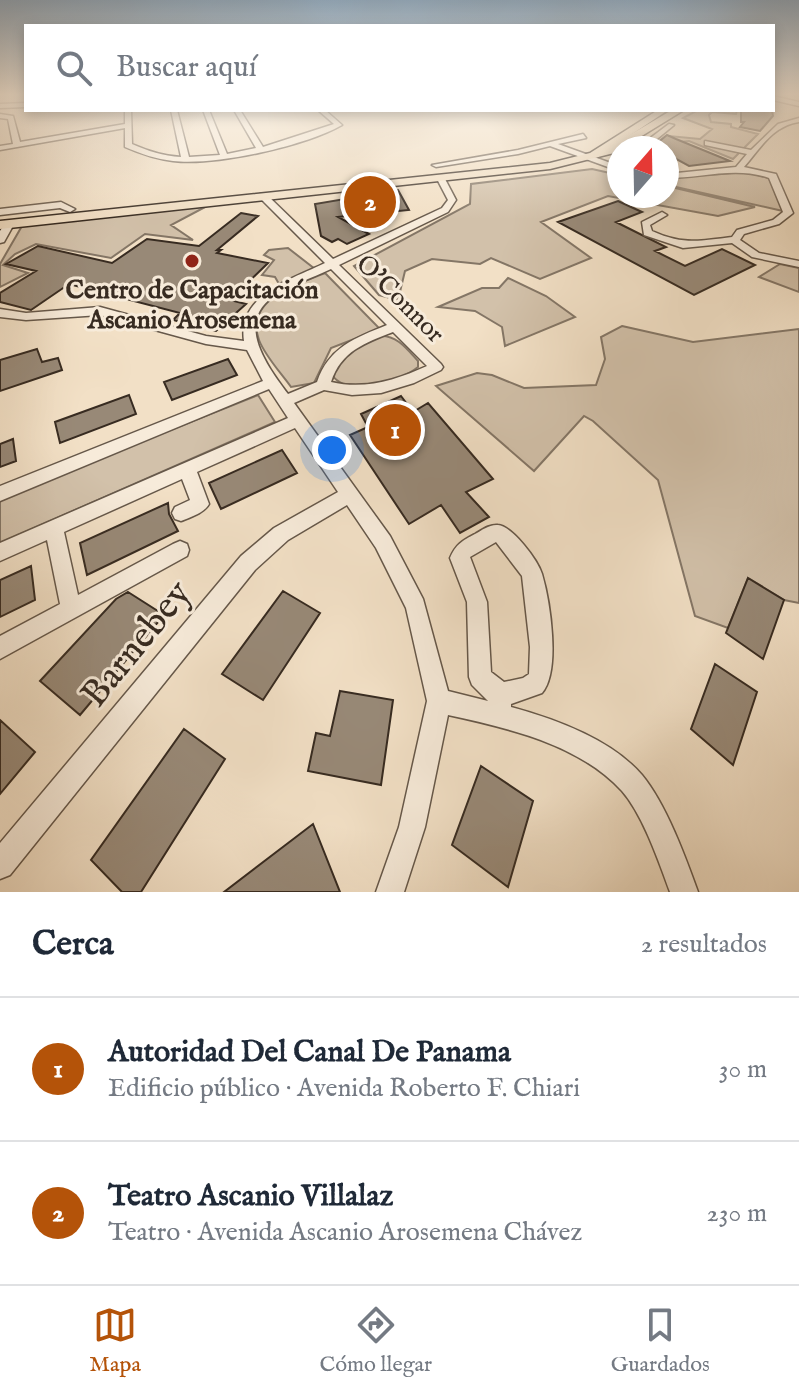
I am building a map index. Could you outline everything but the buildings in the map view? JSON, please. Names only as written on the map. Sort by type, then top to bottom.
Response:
[{"type":"highway","points":[[590,157],[610,151],[636,136]]},
{"type":"main road","points":[[3,225],[70,209],[522,156],[571,153],[604,136]]},
{"type":"main road","points":[[3,225],[537,168],[590,157],[621,136]]},
{"type":"street","points":[[15,136],[17,146]]},
{"type":"street","points":[[0,148],[72,136]]},
{"type":"street","points":[[128,136],[128,145],[137,151],[185,158],[224,156],[302,136]]},
{"type":"street","points":[[180,136],[185,158]]},
{"type":"street","points":[[216,136],[224,156]]},
{"type":"street","points":[[253,136],[260,148]]},
{"type":"street","points":[[436,165],[522,156],[583,136]]},
{"type":"street","points":[[739,168],[766,136]]},
{"type":"street","points":[[662,215],[645,224],[647,233],[670,244],[692,248],[735,240],[740,232],[776,222],[794,212],[755,151],[708,143]]},
{"type":"street","points":[[551,144],[607,164]]},
{"type":"street","points":[[679,177],[739,168],[773,176]]},
{"type":"street","points":[[390,892],[412,827],[439,701],[416,606],[383,542],[271,383],[249,346],[248,331],[252,317],[268,295],[445,210],[452,200],[441,179]]},
{"type":"street","name":"O'Connor","points":[[263,196],[436,367],[367,392],[342,391],[323,385]]},
{"type":"street","points":[[735,240],[746,251],[761,257],[799,264]]},
{"type":"street","points":[[0,324],[6,314],[27,319],[83,310],[100,311],[206,340],[249,346]]},
{"type":"street","points":[[284,401],[323,385],[331,362],[340,351],[394,327]]},
{"type":"street","points":[[0,494],[271,383]]},
{"type":"street","points":[[0,552],[298,420]]},
{"type":"street","points":[[181,513],[200,504],[187,469]]},
{"type":"street","name":"Barnebey","points":[[0,865],[248,563],[281,534],[350,494]]},
{"type":"street","points":[[54,528],[71,609]]},
{"type":"street","points":[[439,701],[499,704],[537,682],[542,666],[532,574],[501,534],[494,533],[463,550],[460,558],[472,579],[480,604],[480,677],[499,704],[528,722],[584,747],[633,783],[679,875],[684,892]]},
{"type":"street","points":[[0,648],[180,550]]},
{"type":"shaded area","points":[[756,136],[733,159],[689,141],[679,142],[679,137]]},
{"type":"shaded area","points":[[592,169],[607,172],[607,196],[541,222],[591,258],[540,279],[491,258],[480,264],[432,259],[405,271],[398,300],[379,295],[354,266],[470,204],[471,184]]},
{"type":"shaded area","points":[[745,172],[769,178],[783,211],[679,188],[679,177]]},
{"type":"shaded area","points":[[679,189],[755,207],[718,216],[674,208],[679,208]]},
{"type":"shaded area","points":[[207,206],[171,225],[193,240],[145,234],[111,258],[36,244],[15,254],[3,265],[28,273],[0,287],[0,264],[22,226]]},
{"type":"shaded area","points":[[288,248],[315,269],[279,284],[275,277],[262,275],[274,260],[264,255],[269,250]]},
{"type":"shaded area","points":[[780,264],[799,268],[799,292],[759,277]]},
{"type":"shaded area","points":[[325,273],[380,329],[331,348],[314,383],[291,387],[259,340],[256,326],[259,314],[276,295]]},
{"type":"shaded area","points":[[508,278],[546,296],[575,317],[505,346],[502,327],[475,311],[438,307],[482,288],[499,288]]},
{"type":"shaded area","points":[[622,326],[693,342],[799,329],[799,603],[784,600],[748,578],[728,628],[695,616],[658,480],[593,421],[584,416],[534,471],[436,386],[477,373],[492,375],[524,388],[596,385],[605,359],[601,337]]},
{"type":"shaded area","points":[[380,336],[392,338],[401,344],[418,361],[418,367],[399,378],[361,387],[340,382],[332,375],[342,355]]},
{"type":"shaded area","points":[[258,395],[275,422],[0,543],[0,498]]},
{"type":"place","name":"Teatro Ascanio Villalaz","points":[[370,202]]},
{"type":"place","name":"Centro de Capacitación Ascanio Arosemena","points":[[192,261]]},
{"type":"place","name":"Autoridad Del Canal De Panama","points":[[395,430]]}]
